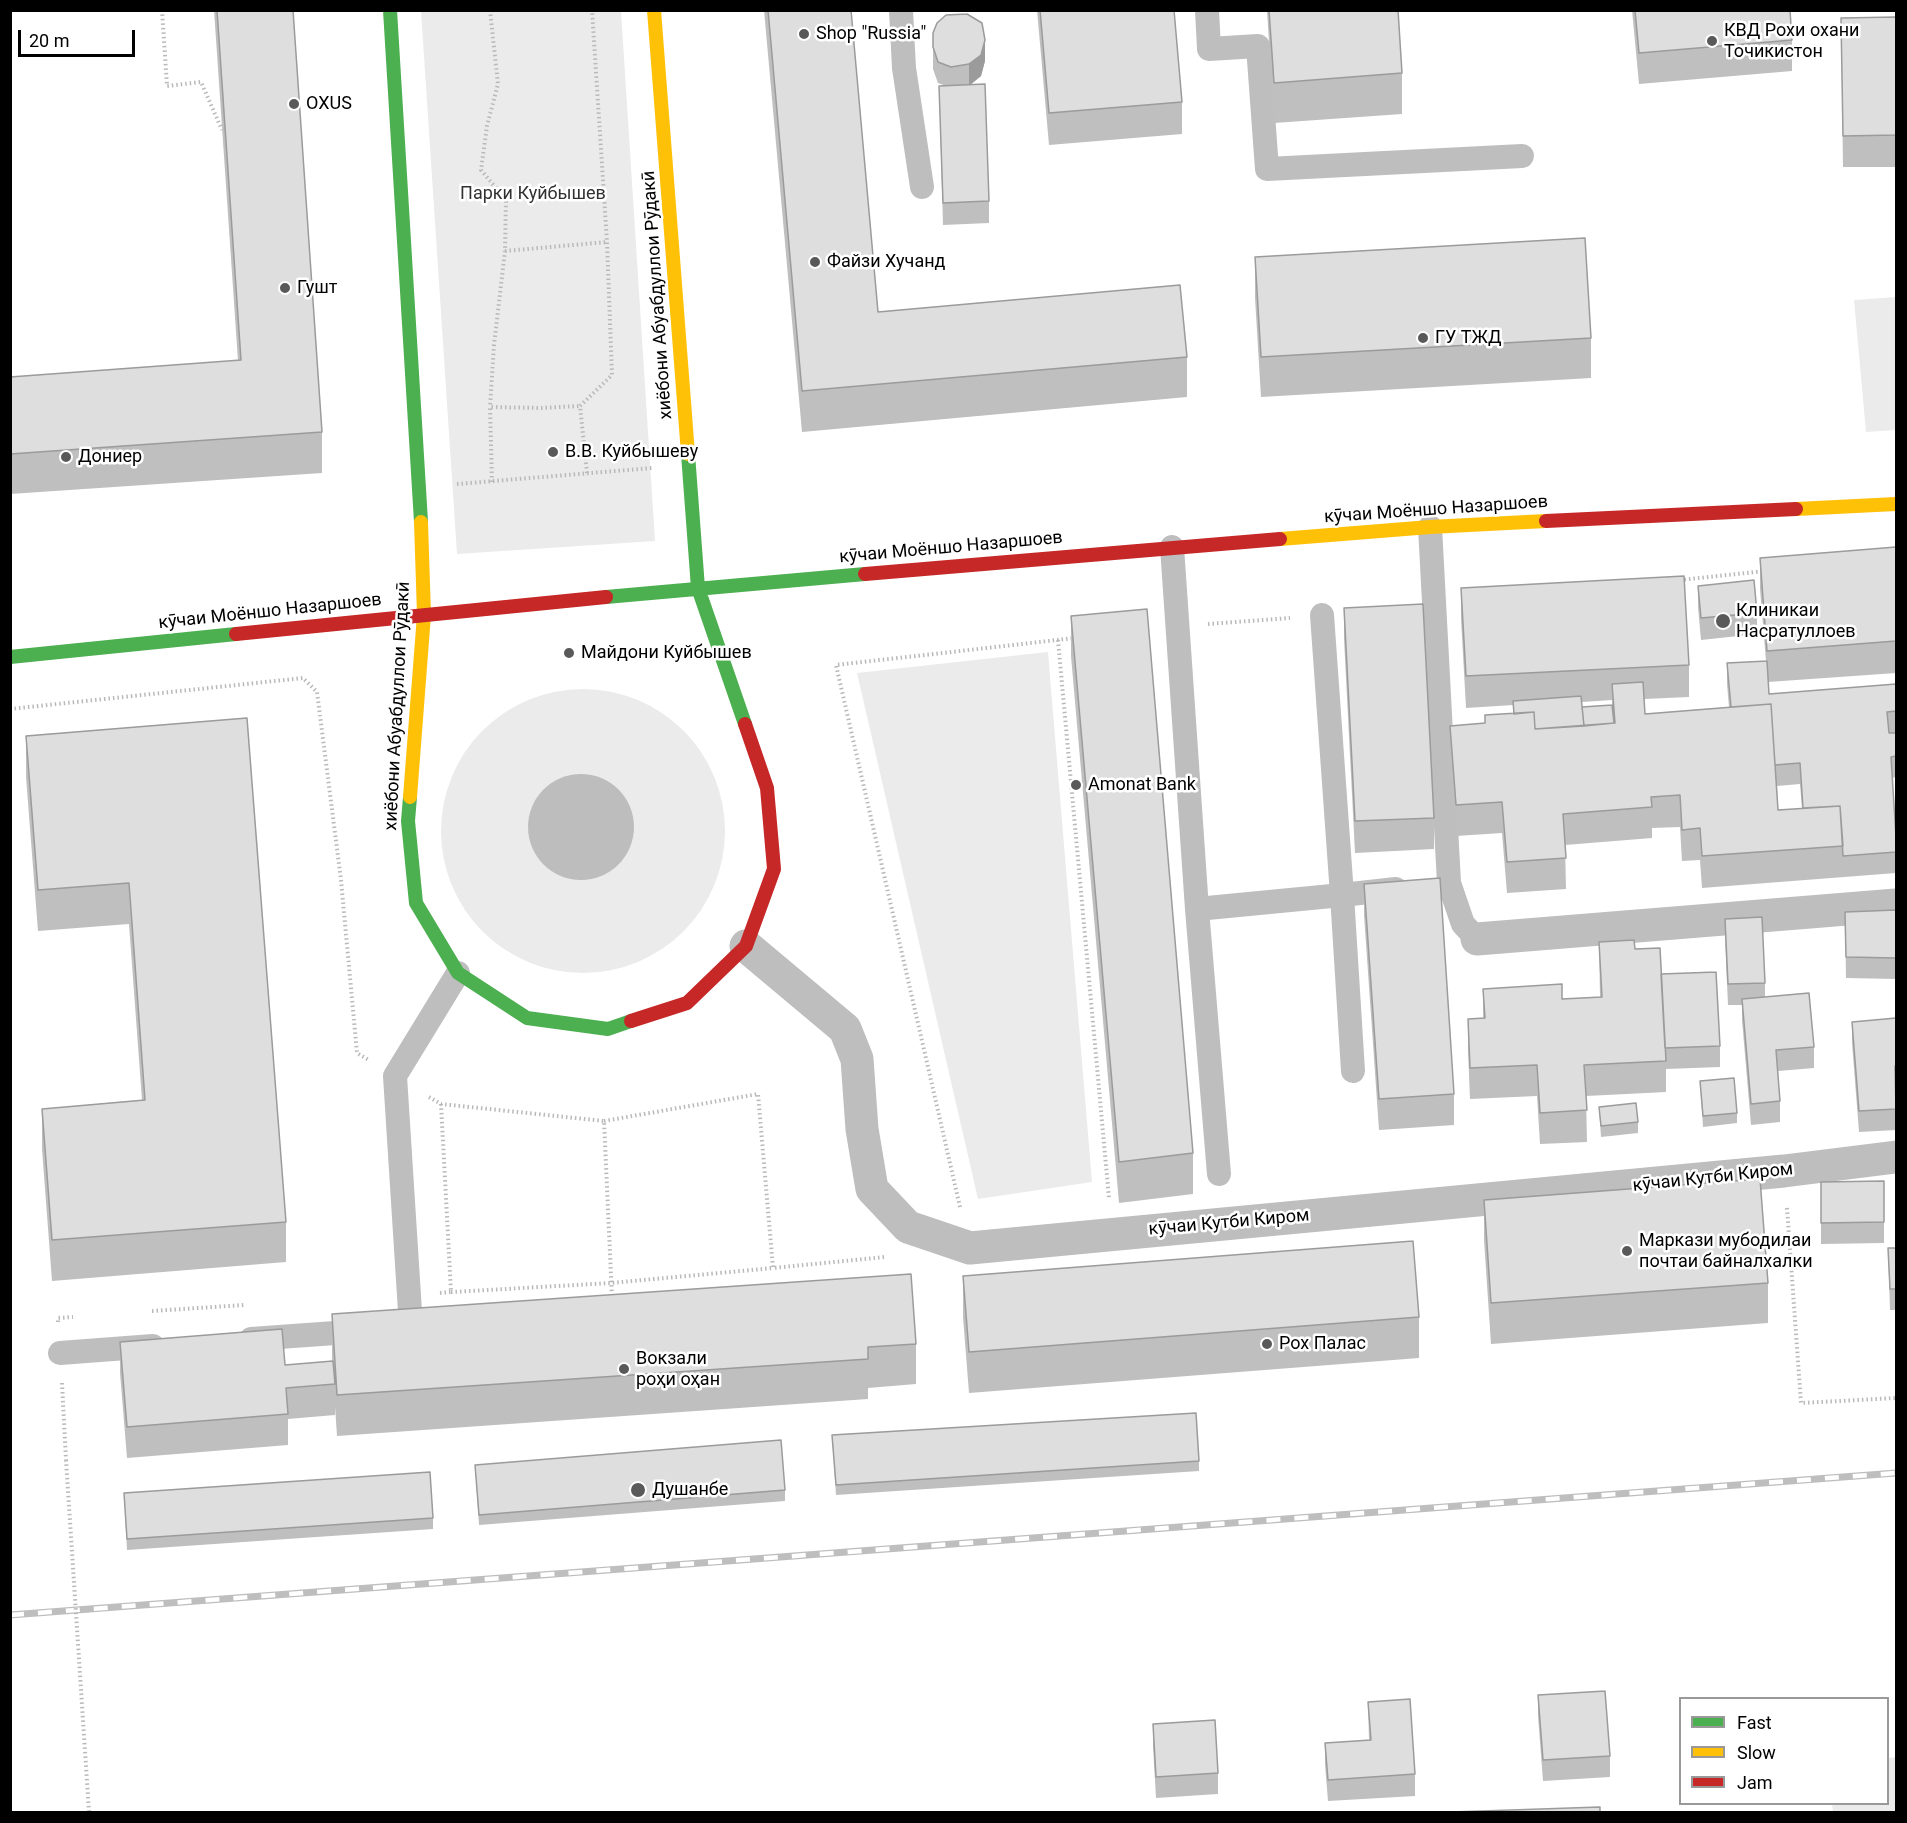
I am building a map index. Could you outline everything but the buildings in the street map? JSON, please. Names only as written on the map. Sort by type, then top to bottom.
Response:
[{"type":"street","name":"хиёбони Абуабдуллои Рӯдакӣ","points":[[390,10],[420,486],[424,615],[408,821],[416,903],[458,973],[527,1018],[609,1029],[687,1003],[746,946],[774,869],[767,788],[698,588],[654,10]]},
{"type":"street","name":"кӯчаи Моёншо Назаршоев","points":[[10,657],[698,588],[1430,526],[1896,504]]},
{"type":"street","points":[[1477,939],[1896,905]]},
{"type":"street","name":"кӯчаи Кутби Киром","points":[[746,946],[845,1029],[857,1059],[862,1129],[872,1189],[908,1227],[970,1248],[1784,1171],[1896,1157]]},
{"type":"lane","points":[[901,10],[904,68],[922,187]]},
{"type":"lane","points":[[1207,10],[1209,49],[1258,46],[1267,169],[1522,156]]},
{"type":"lane","points":[[1430,526],[1429,885],[1477,939]]},
{"type":"lane","points":[[1172,547],[1197,909],[1219,1174]]},
{"type":"lane","points":[[1322,615],[1353,1071]]},
{"type":"lane","points":[[1197,909],[1429,885]]},
{"type":"lane","points":[[224,1341],[411,1327],[395,1076],[458,973]]},
{"type":"lane","points":[[60,1353],[177,1345]]},
{"type":"path","points":[[162,10],[167,86],[201,82],[222,130]]},
{"type":"path","points":[[490,10],[498,84],[487,126],[481,170],[506,200],[506,251],[494,345],[490,407],[492,482]]},
{"type":"path","points":[[490,407],[580,406],[612,375],[607,242],[592,10]]},
{"type":"path","points":[[506,251],[607,242]]},
{"type":"path","points":[[580,406],[587,473]]},
{"type":"path","points":[[420,486],[690,465]]},
{"type":"path","points":[[1058,640],[1112,1234]]},
{"type":"path","points":[[10,709],[303,678],[317,692],[341,880],[357,1053],[441,1104],[604,1121],[758,1094],[773,1268]]},
{"type":"path","points":[[441,1104],[452,1292]]},
{"type":"path","points":[[604,1121],[612,1304]]},
{"type":"path","points":[[1784,1171],[1801,1403],[1896,1398]]},
{"type":"path","points":[[409,1295],[611,1283],[889,1256]]},
{"type":"path","points":[[151,1311],[245,1305]]},
{"type":"path","points":[[81,1316],[58,1318],[89,1812]]},
{"type":"green space","name":"Парки Куйбышев","points":[[421,11],[621,11],[655,541],[457,554]]},
{"type":"green space","points":[[1896,297],[1896,430],[1866,432],[1854,300]]},
{"type":"green space","points":[[1048,652],[1092,1182],[978,1199],[857,673]]},
{"type":"green space","points":[[569,689],[597,689],[624,695],[650,706],[684,730],[701,752],[714,777],[723,803],[725,831],[723,859],[714,885],[701,910],[684,932],[650,956],[624,967],[597,973],[569,973],[542,967],[516,956],[482,932],[458,898],[447,872],[441,845],[441,817],[447,790],[458,764],[482,730],[516,706],[542,695]]},
{"type":"green space","points":[[1896,1757],[1896,1812],[1833,1812],[1832,1805],[1889,1805],[1889,1758]]},
{"type":"shaded area","points":[[581,774],[601,778],[618,790],[630,807],[634,827],[630,847],[618,864],[601,876],[581,880],[561,876],[544,864],[532,847],[528,827],[532,807],[544,790],[561,778]]},
{"type":"railway","points":[[10,1615],[1896,1473]]},
{"type":"traffic: fast","points":[[390,10],[421,522]]},
{"type":"traffic: fast","points":[[688,454],[698,588],[745,724]]},
{"type":"traffic: fast","points":[[606,597],[865,574]]},
{"type":"traffic: fast","points":[[10,657],[236,634]]},
{"type":"traffic: fast","points":[[410,797],[408,821],[416,903],[458,973],[527,1018],[608,1029],[631,1021]]},
{"type":"traffic: slow","points":[[654,10],[688,454]]},
{"type":"traffic: slow","points":[[1796,509],[1896,504]]},
{"type":"traffic: slow","points":[[1280,539],[1430,527],[1546,521]]},
{"type":"traffic: slow","points":[[410,797],[424,615],[421,522]]},
{"type":"traffic: jam","points":[[1546,521],[1796,509]]},
{"type":"traffic: jam","points":[[865,574],[1280,539]]},
{"type":"traffic: jam","points":[[236,634],[606,597]]},
{"type":"traffic: jam","points":[[631,1021],[687,1003],[746,946],[774,869],[767,788],[745,724]]},
{"type":"place","name":"Shop \"Russia\"","points":[[804,34]]},
{"type":"place","name":"КВД Рохи охани Точикистон","points":[[1712,41]]},
{"type":"place","name":"OXUS","points":[[294,104]]},
{"type":"place","name":"Файзи Хучанд","points":[[815,262]]},
{"type":"place","name":"Гушт","points":[[285,288]]},
{"type":"place","name":"ГУ ТЖД","points":[[1423,338]]},
{"type":"place","name":"В.В. Куйбышеву","points":[[553,452]]},
{"type":"place","name":"Дониер","points":[[66,457]]},
{"type":"place","name":"Клиникаи Насратуллоев","points":[[1723,621]]},
{"type":"place","name":"Майдони Куйбышев","points":[[569,653]]},
{"type":"place","name":"Amonat Bank","points":[[1076,785]]},
{"type":"place","name":"Маркази мубодилаи почтаи байналхалки","points":[[1627,1251]]},
{"type":"place","name":"Рох Палас","points":[[1267,1344]]},
{"type":"place","name":"Вокзали роҳи оҳан","points":[[624,1369]]},
{"type":"place","name":"Душанбе","points":[[638,1490]]}]
